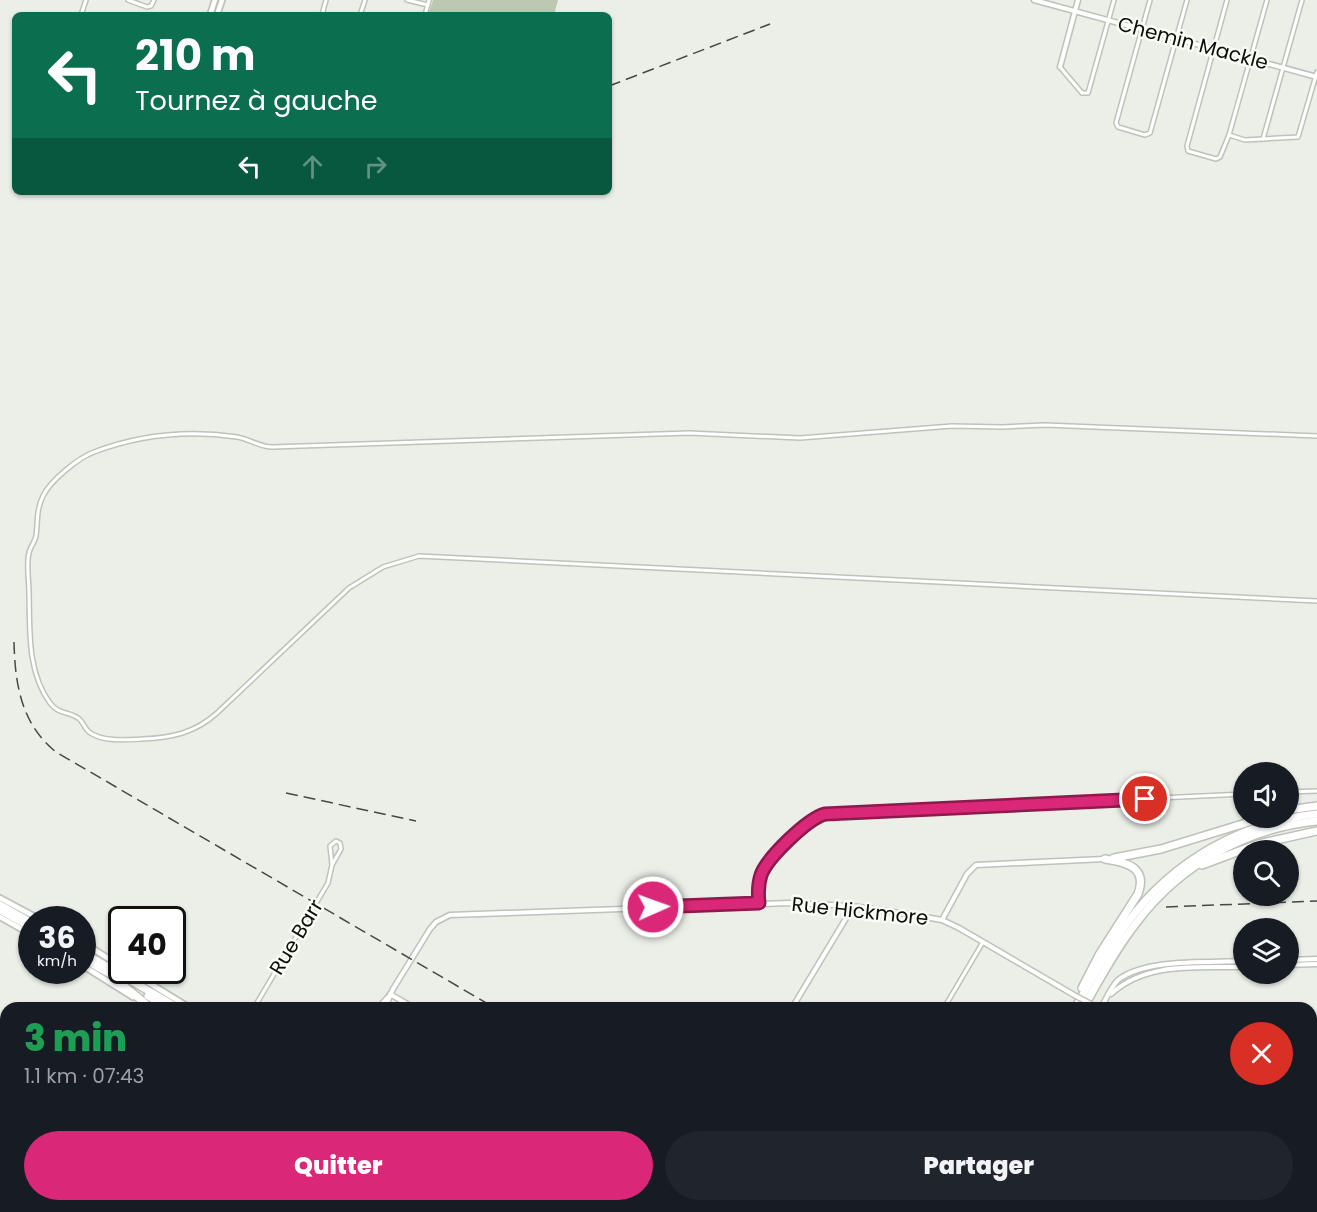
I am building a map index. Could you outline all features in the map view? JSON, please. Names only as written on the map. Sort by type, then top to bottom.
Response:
[{"type":"highway","points":[[1299,808],[1317,806]]},
{"type":"highway","points":[[1078,1002],[1126,924],[1150,895],[1177,870],[1214,846],[1244,832],[1287,819],[1317,814]]},
{"type":"highway","points":[[1089,1002],[1137,922],[1160,896],[1190,869],[1217,852],[1249,837],[1287,826],[1317,821]]},
{"type":"highway","points":[[1105,859],[1161,849],[1233,827]]},
{"type":"highway","points":[[1190,869],[1258,844],[1317,831]]},
{"type":"highway","points":[[1077,1002],[1098,955],[1140,886],[1139,874],[1131,865],[1105,859]]},
{"type":"highway","points":[[0,905],[18,915]]},
{"type":"highway","points":[[0,910],[18,920]]},
{"type":"highway","points":[[96,961],[144,1002]]},
{"type":"highway","points":[[96,964],[167,1002]]},
{"type":"highway","points":[[102,966],[159,1002]]},
{"type":"main road","points":[[0,898],[18,908]]},
{"type":"main road","points":[[0,917],[18,927]]},
{"type":"main road","points":[[96,974],[142,1002]]},
{"type":"main road","points":[[151,984],[180,1002]]},
{"type":"street","points":[[128,0],[147,6],[151,6],[154,0]]},
{"type":"street","points":[[407,0],[428,5]]},
{"type":"street","points":[[426,12],[429,0]]},
{"type":"street","name":"Chemin Mackle","points":[[1034,0],[1317,75]]},
{"type":"street","points":[[1078,0],[1060,67],[1085,95],[1088,93],[1114,0]]},
{"type":"street","points":[[1150,0],[1116,123],[1121,128],[1145,135],[1150,133],[1187,0]]},
{"type":"street","points":[[1227,0],[1186,146],[1188,151],[1218,158],[1228,135],[1267,0]]},
{"type":"street","points":[[1263,139],[1302,0]]},
{"type":"street","points":[[1228,135],[1245,140],[1298,137],[1317,75]]},
{"type":"street","points":[[1317,436],[1045,424],[993,427],[952,426],[800,438],[689,433],[272,447],[237,437],[164,435],[93,453],[80,460],[50,485],[38,508],[36,536],[29,553],[28,567],[32,653],[39,680],[48,700],[59,711],[78,718],[94,735],[129,740],[177,736],[202,725],[336,599],[355,584],[383,567],[418,556],[1317,601]]},
{"type":"street","points":[[1299,792],[1317,791]]},
{"type":"street","points":[[759,903],[759,881],[765,867],[806,823],[825,814],[1233,795]]},
{"type":"street","name":"Rue Barr","points":[[258,1002],[328,883],[332,865],[341,849],[340,843],[336,841],[330,846],[332,865]]},
{"type":"street","points":[[942,920],[968,873],[976,865],[1105,859]]},
{"type":"street","name":"Rue Hickmore","points":[[390,994],[430,928],[450,915],[759,903],[849,906],[942,920],[1074,994],[1083,1002]]},
{"type":"street","points":[[796,1002],[848,915],[849,906]]},
{"type":"street","points":[[948,1002],[983,942]]},
{"type":"street","points":[[1299,960],[1317,959]]},
{"type":"street","points":[[1104,1002],[1118,980],[1145,967],[1164,964],[1233,962]]},
{"type":"street","points":[[1299,965],[1317,964]]},
{"type":"street","points":[[1106,999],[1122,984],[1149,972],[1233,967]]},
{"type":"street","points":[[383,1002],[390,994]]},
{"type":"street","points":[[387,1002],[390,994]]},
{"type":"street","points":[[390,994],[404,1002]]},
{"type":"green space","points":[[433,0],[558,0],[555,12],[429,12]]},
{"type":"railway","points":[[612,85],[770,24]]},
{"type":"railway","points":[[14,642],[16,673],[22,702],[35,729],[56,752],[485,1002]]},
{"type":"railway","points":[[286,793],[416,821]]},
{"type":"railway","points":[[1166,907],[1317,901]]},
{"type":"route","points":[[653,907],[759,903],[759,881],[765,867],[806,823],[825,814],[1145,799]]}]
